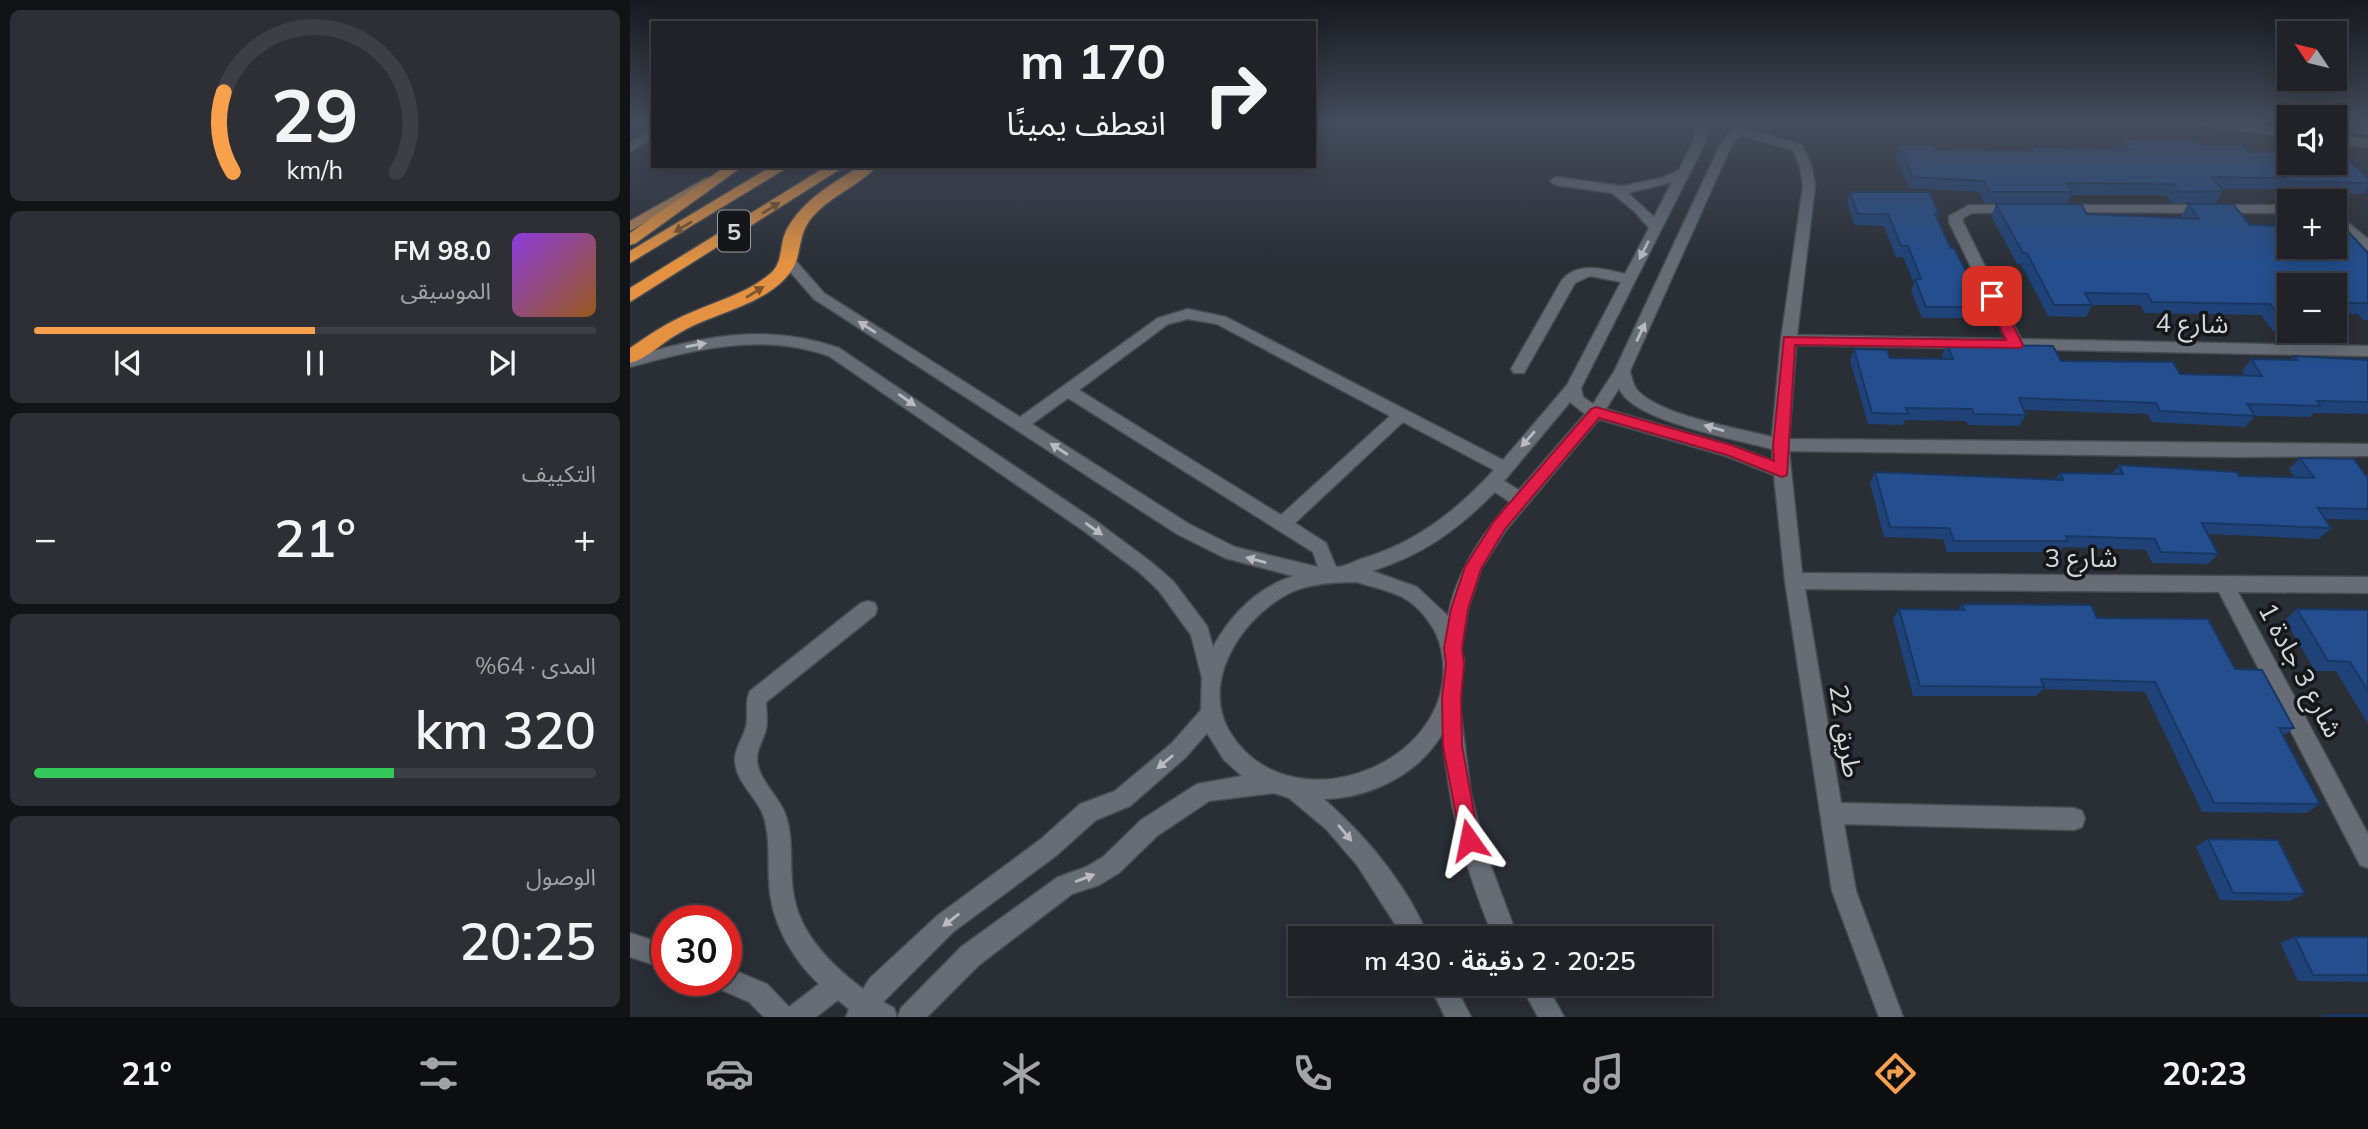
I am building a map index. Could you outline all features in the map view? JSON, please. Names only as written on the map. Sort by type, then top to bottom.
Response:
[{"type":"highway","points":[[630,240],[729,169]]},
{"type":"highway","name":"5","points":[[630,258],[777,169]]},
{"type":"highway","name":"5","points":[[630,296],[832,169]]},
{"type":"highway","points":[[630,360],[685,321],[740,301],[780,275],[790,263],[790,240],[798,224],[823,199],[865,169]]},
{"type":"main road","points":[[630,227],[728,169]]},
{"type":"street","points":[[1501,926],[1479,873],[1469,840],[1452,746],[1455,664],[1453,648],[1459,609],[1473,567],[1500,525],[1596,412],[1622,371],[1715,169]]},
{"type":"street","name":"طريق 22","points":[[1806,169],[1809,186],[1789,340],[1780,446],[1782,471],[1794,581],[1844,891],[1891,1017]]},
{"type":"street","points":[[1556,181],[1617,191],[1662,183],[1684,172]]},
{"type":"street","points":[[1211,676],[1225,640],[1251,610],[1284,588],[1387,560],[1429,539],[1469,509],[1573,388],[1684,172]]},
{"type":"street","points":[[1617,191],[1639,208],[1656,228]]},
{"type":"street","points":[[2016,345],[1956,222],[1956,216],[1969,209],[2277,209]]},
{"type":"street","points":[[2347,227],[2368,246]]},
{"type":"street","points":[[790,263],[818,296],[1183,529],[1217,547],[1250,559],[1331,575],[1374,576],[1390,581],[1419,597],[1440,619],[1453,648]]},
{"type":"street","points":[[1519,369],[1569,280],[1577,272],[1589,271],[1629,279]]},
{"type":"street","points":[[1020,425],[1163,321],[1188,314],[1221,320],[1504,468]]},
{"type":"street","points":[[630,360],[748,338],[808,342],[842,357],[1145,567],[1166,586],[1200,632],[1211,676],[1211,713],[1226,747],[1239,762],[1322,809],[1377,873],[1410,926]]},
{"type":"street","name":"شارع 4","points":[[1789,340],[2368,351]]},
{"type":"street","points":[[1622,371],[1628,392],[1647,407],[1670,416],[1780,446],[2368,450]]},
{"type":"street","points":[[1573,388],[1578,402],[1596,412],[1731,451],[1782,471]]},
{"type":"street","points":[[1068,390],[1320,548],[1331,575]]},
{"type":"street","points":[[1284,523],[1402,414]]},
{"type":"street","points":[[1492,482],[1521,500]]},
{"type":"street","name":"شارع 3","points":[[1794,581],[2368,585]]},
{"type":"street","name":"شارع 3 جادة 1","points":[[2224,584],[2368,857]]},
{"type":"street","points":[[868,608],[757,696],[754,704],[757,722],[746,759],[748,770],[774,812],[779,831],[778,867],[782,903],[795,936],[822,969],[870,1013],[879,987],[945,924],[1049,847],[1088,812],[1122,799],[1179,750],[1211,713]]},
{"type":"street","points":[[910,1017],[970,956],[1066,885],[1091,877],[1111,865],[1149,828],[1205,790],[1284,786],[1339,790],[1383,776],[1419,750],[1444,716],[1452,698]]},
{"type":"street","points":[[1831,813],[2074,819]]},
{"type":"street","points":[[630,945],[651,952]]},
{"type":"street","points":[[796,1017],[839,984]]},
{"type":"street","points":[[742,986],[758,993],[782,1017]]},
{"type":"street","points":[[1448,996],[1459,1017]]},
{"type":"street","points":[[1539,996],[1552,1017]]},
{"type":"building","points":[[1910,169],[2277,169],[2277,175],[2347,175],[2347,169],[2358,169],[2368,179],[2368,183],[2212,177],[2223,191],[2179,192],[2173,184],[2067,183],[2073,192],[1990,192],[1984,181],[1913,177]]},
{"type":"building","points":[[1850,192],[1929,192],[1939,214],[1935,214],[1951,248],[1954,248],[1984,307],[1926,307],[1915,279],[1921,279],[1908,246],[1901,246],[1888,214],[1858,214]]},
{"type":"building","points":[[1996,204],[2081,204],[2087,214],[2199,219],[2188,204],[2233,204],[2250,225],[2277,226],[2277,259],[2347,259],[2347,230],[2368,253],[2368,303],[2347,303],[2347,273],[2277,273],[2277,313],[2270,304],[2152,302],[2147,294],[2085,293],[2092,305],[2054,305],[2027,253],[2023,253]]},
{"type":"building","points":[[1947,344],[2053,346],[2061,361],[2173,362],[2180,374],[2262,376],[2251,359],[2297,360],[2294,356],[2368,360],[2368,402],[2317,401],[2320,406],[2247,404],[2255,416],[2160,411],[2156,403],[2019,398],[2026,415],[1974,414],[1972,409],[1906,408],[1908,414],[1872,413],[1854,349],[1887,350],[1890,358],[1953,359]]},
{"type":"building","points":[[2300,458],[2354,459],[2368,476],[2368,509],[2318,508],[2331,528],[2202,523],[2218,554],[2161,552],[2155,539],[2066,536],[2068,541],[1954,541],[1949,528],[1890,527],[1875,472],[2063,480],[2060,473],[2123,474],[2119,465],[2237,472],[2239,476],[2314,478]]},
{"type":"building","points":[[1962,604],[2091,605],[2097,618],[2208,619],[2235,669],[2262,670],[2294,728],[2279,728],[2320,804],[2214,803],[2155,682],[2041,679],[2044,687],[1920,686],[1899,609],[1964,610]]},
{"type":"building","points":[[2297,609],[2368,610],[2368,691],[2350,662],[2328,661]]},
{"type":"building","points":[[2208,839],[2278,840],[2305,894],[2233,893]]},
{"type":"building","points":[[2295,937],[2368,937],[2368,975],[2313,975]]},
{"type":"building","points":[[2324,1015],[2368,1015],[2368,1017],[2325,1017]]},
{"type":"route","points":[[1469,840],[1452,746],[1452,698],[1455,681],[1453,648],[1459,609],[1473,567],[1500,525],[1596,412],[1754,458],[1782,471],[1780,446],[1789,340],[2016,345],[1992,296]]}]
